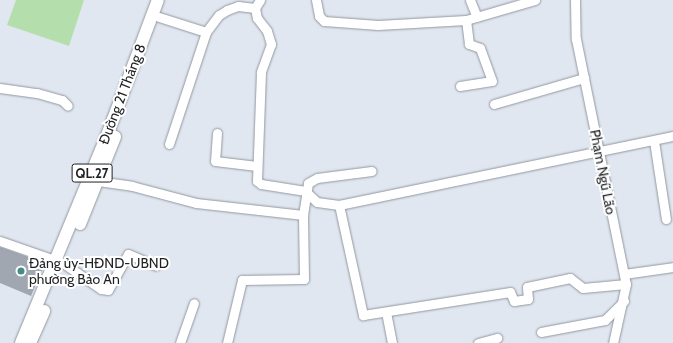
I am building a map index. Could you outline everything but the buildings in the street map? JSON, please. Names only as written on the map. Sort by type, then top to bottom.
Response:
[{"type":"main road","name":"Đường 21 Tháng 8","points":[[30,343],[158,0]]},
{"type":"main road","name":"Đường 21 Tháng 8","points":[[21,343],[98,181],[164,0]]},
{"type":"street","points":[[316,0],[321,19],[328,21],[378,25],[466,20],[535,0]]},
{"type":"street","points":[[470,0],[477,17]]},
{"type":"street","name":"Phạm Ngũ Lão","points":[[575,0],[575,31],[598,153],[626,284],[624,302],[614,343]]},
{"type":"street","points":[[168,144],[206,32],[219,15],[227,10],[238,6],[258,4],[257,18],[267,31],[271,44],[261,72],[257,166],[258,183],[305,191],[317,202],[339,205],[598,153],[673,136]]},
{"type":"street","points":[[159,16],[206,32]]},
{"type":"street","points":[[460,86],[492,81],[480,48],[470,44],[466,20]]},
{"type":"street","points":[[494,104],[584,78]]},
{"type":"street","points":[[0,88],[37,93],[62,100],[68,106]]},
{"type":"street","points":[[216,133],[215,161],[257,166]]},
{"type":"street","points":[[654,141],[666,219]]},
{"type":"street","points":[[227,343],[242,280],[304,279],[305,191],[308,183],[318,178],[372,172]]},
{"type":"street","points":[[98,181],[132,186],[196,203],[304,215]]},
{"type":"street","points":[[339,205],[364,315],[510,292],[514,302],[528,299],[527,287],[570,278],[583,288],[626,284]]},
{"type":"street","points":[[0,241],[60,262],[101,289],[108,290],[128,254],[156,266]]},
{"type":"street","points":[[624,274],[673,267]]},
{"type":"street","points":[[541,332],[605,320],[624,302]]},
{"type":"street","points":[[180,343],[194,303]]},
{"type":"street","points":[[386,312],[392,343]]},
{"type":"street","points":[[478,343],[497,338]]},
{"type":"green space","points":[[16,0],[84,0],[69,46],[7,25]]},
{"type":"place","name":"Đảng ủy-HĐND-UBND phường Bảo An","points":[[21,271]]}]
